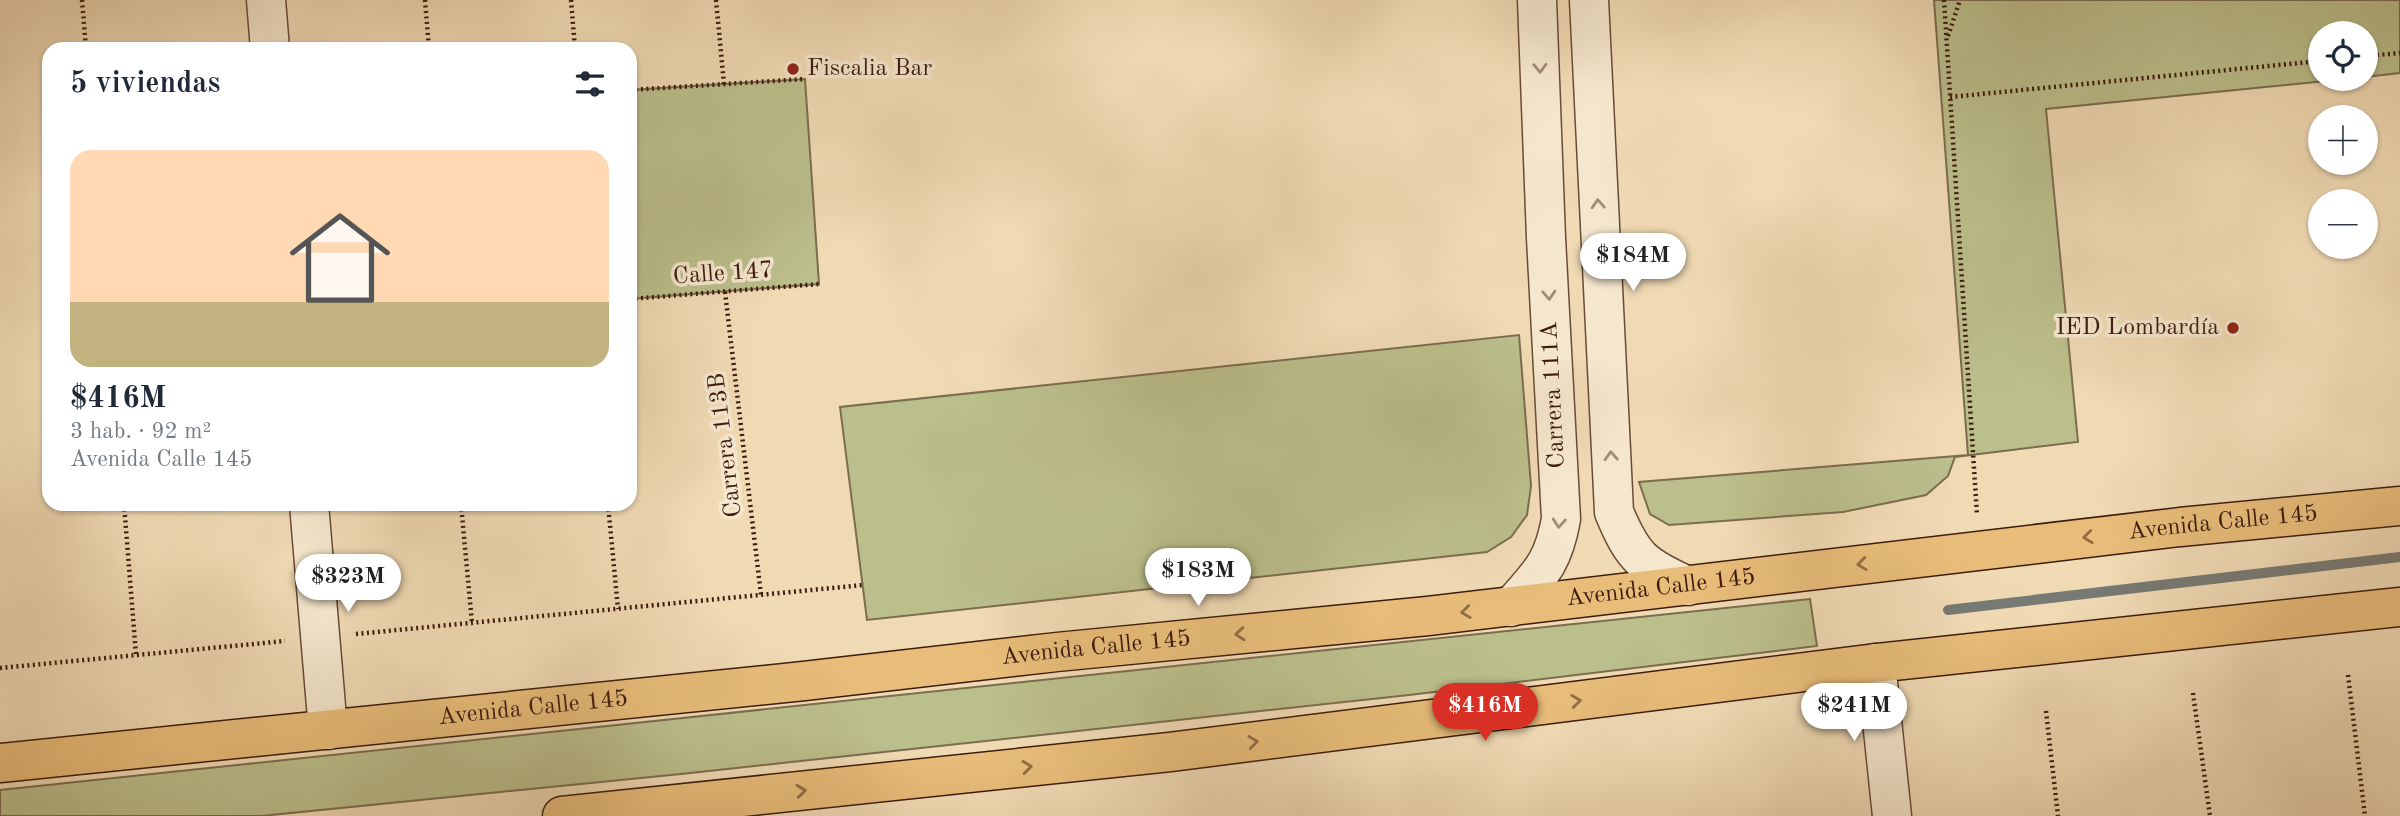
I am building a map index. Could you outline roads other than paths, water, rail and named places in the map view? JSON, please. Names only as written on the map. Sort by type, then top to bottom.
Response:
[{"type":"main road","name":"Avenida Calle 145","points":[[0,763],[1511,607],[2139,531],[2400,506]]},
{"type":"main road","points":[[562,816],[654,811],[1170,752],[1875,663],[2400,607]]},
{"type":"street","points":[[266,0],[269,42]]},
{"type":"street","name":"Carrera 111A","points":[[1511,607],[1545,569],[1557,542],[1561,519],[1537,0]]},
{"type":"street","points":[[1589,0],[1614,512],[1622,533],[1638,558],[1659,573],[1688,586]]},
{"type":"street","points":[[310,511],[328,730]]},
{"type":"street","points":[[1875,663],[1892,816]]},
{"type":"waterway","points":[[1948,610],[2400,557]]},
{"type":"place","name":"Fiscalia Bar","points":[[793,69]]},
{"type":"place","name":"IED Lombardía","points":[[2233,328]]}]
